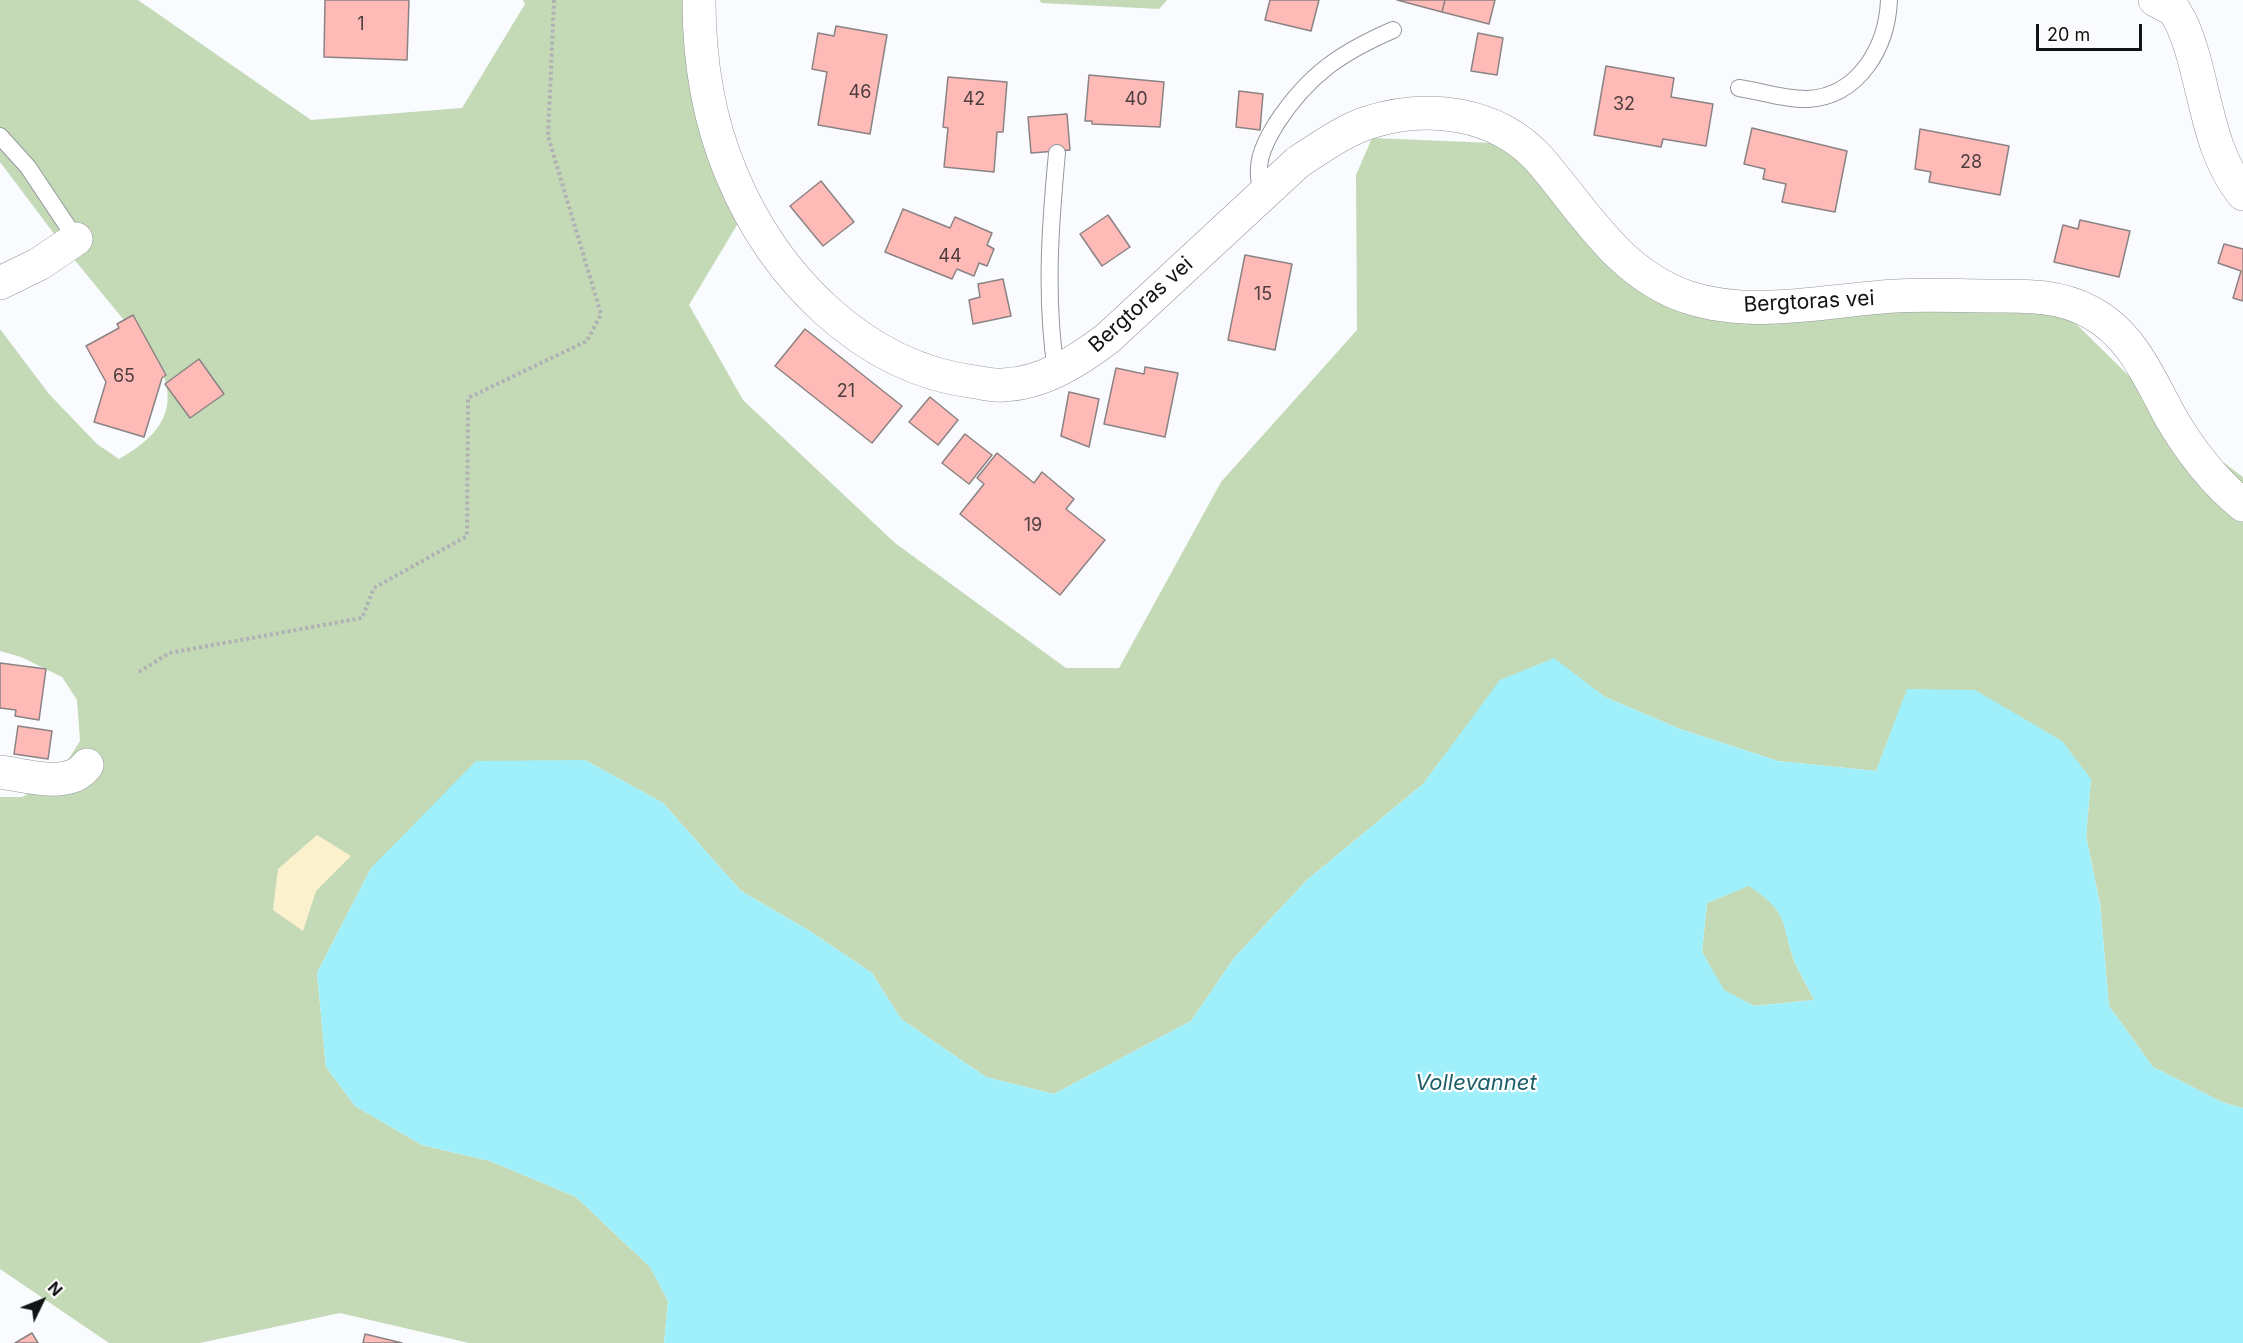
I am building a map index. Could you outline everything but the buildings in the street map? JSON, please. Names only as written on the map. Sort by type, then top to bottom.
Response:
[{"type":"street","name":"Bergtoras vei","points":[[699,0],[699,37],[707,95],[731,174],[763,236],[813,298],[862,340],[912,368],[958,380],[1001,385],[1056,372],[1083,357],[1108,338],[1298,162],[1366,123],[1398,116],[1471,116],[1505,133],[1538,158],[1604,241],[1632,268],[1685,296],[1739,307],[1795,306],[1896,296],[2018,296],[2053,298],[2090,312],[2120,333],[2142,363],[2173,420],[2192,448],[2230,495],[2243,505]]},
{"type":"street","points":[[2155,0],[2174,10],[2181,22],[2216,144],[2228,171],[2243,194]]},
{"type":"street","points":[[0,283],[39,264],[76,239]]},
{"type":"street","points":[[0,772],[55,779],[73,777],[87,765]]},
{"type":"lane","points":[[1739,88],[1807,99],[1833,94],[1854,81],[1871,62],[1879,46],[1889,0]]},
{"type":"lane","points":[[1263,194],[1259,183],[1258,165],[1263,145],[1293,99],[1315,74],[1340,56],[1393,30]]},
{"type":"lane","points":[[0,136],[28,167],[76,239]]},
{"type":"lane","points":[[1056,372],[1049,324],[1049,273],[1051,212],[1057,153]]},
{"type":"path","points":[[139,672],[169,653],[362,618],[374,588],[468,536],[468,398],[587,341],[601,315],[548,136],[554,0]]},
{"type":"green space","points":[[0,0],[138,0],[311,120],[462,108],[525,4],[523,0],[707,0],[743,215],[689,305],[743,400],[895,543],[1066,668],[1119,668],[1221,482],[1357,330],[1356,175],[1372,138],[1519,144],[1674,291],[2059,307],[2196,442],[2243,477],[2243,1108],[2224,1103],[2153,1067],[2109,1006],[2100,904],[2086,836],[2091,779],[1908,689],[1876,771],[1778,761],[1680,729],[1605,697],[1554,659],[1501,680],[1423,784],[1307,880],[1234,958],[1191,1021],[1054,1094],[986,1077],[901,1019],[872,973],[808,930],[741,891],[663,803],[585,760],[371,868],[317,973],[326,1067],[355,1106],[422,1145],[490,1161],[576,1197],[650,1267],[668,1301],[664,1343],[469,1343],[340,1313],[200,1343],[109,1343],[0,1269],[0,797],[22,797],[56,779],[80,741],[77,700],[62,677],[21,657],[0,651],[0,329],[49,394],[97,444],[119,459],[147,440],[157,429],[164,417],[167,390],[155,358],[64,247],[0,162]]},
{"type":"green space","points":[[1039,0],[1167,0],[1159,9],[1042,3]]},
{"type":"green space","points":[[1749,885],[1779,913],[1797,967],[1814,1000],[1754,1006],[1724,991],[1702,952],[1707,903]]},
{"type":"sand","points":[[317,835],[351,856],[316,891],[303,931],[273,910],[278,869]]},
{"type":"water","name":"Vollevannet","points":[[1554,658],[1605,697],[1680,729],[1778,761],[1876,771],[1907,689],[1975,690],[2062,741],[2091,779],[2086,836],[2100,904],[2109,1006],[2153,1067],[2224,1103],[2243,1108],[2243,1343],[664,1343],[668,1301],[650,1267],[576,1197],[490,1161],[422,1145],[355,1106],[326,1067],[317,973],[371,868],[476,761],[585,760],[663,803],[741,891],[808,930],[872,973],[901,1019],[986,1077],[1054,1094],[1191,1021],[1234,958],[1307,880],[1423,784],[1500,680]],"holes":[[[1749,886],[1773,905],[1783,922],[1797,967],[1814,1000],[1754,1006],[1724,990],[1702,952],[1707,903]]]}]
